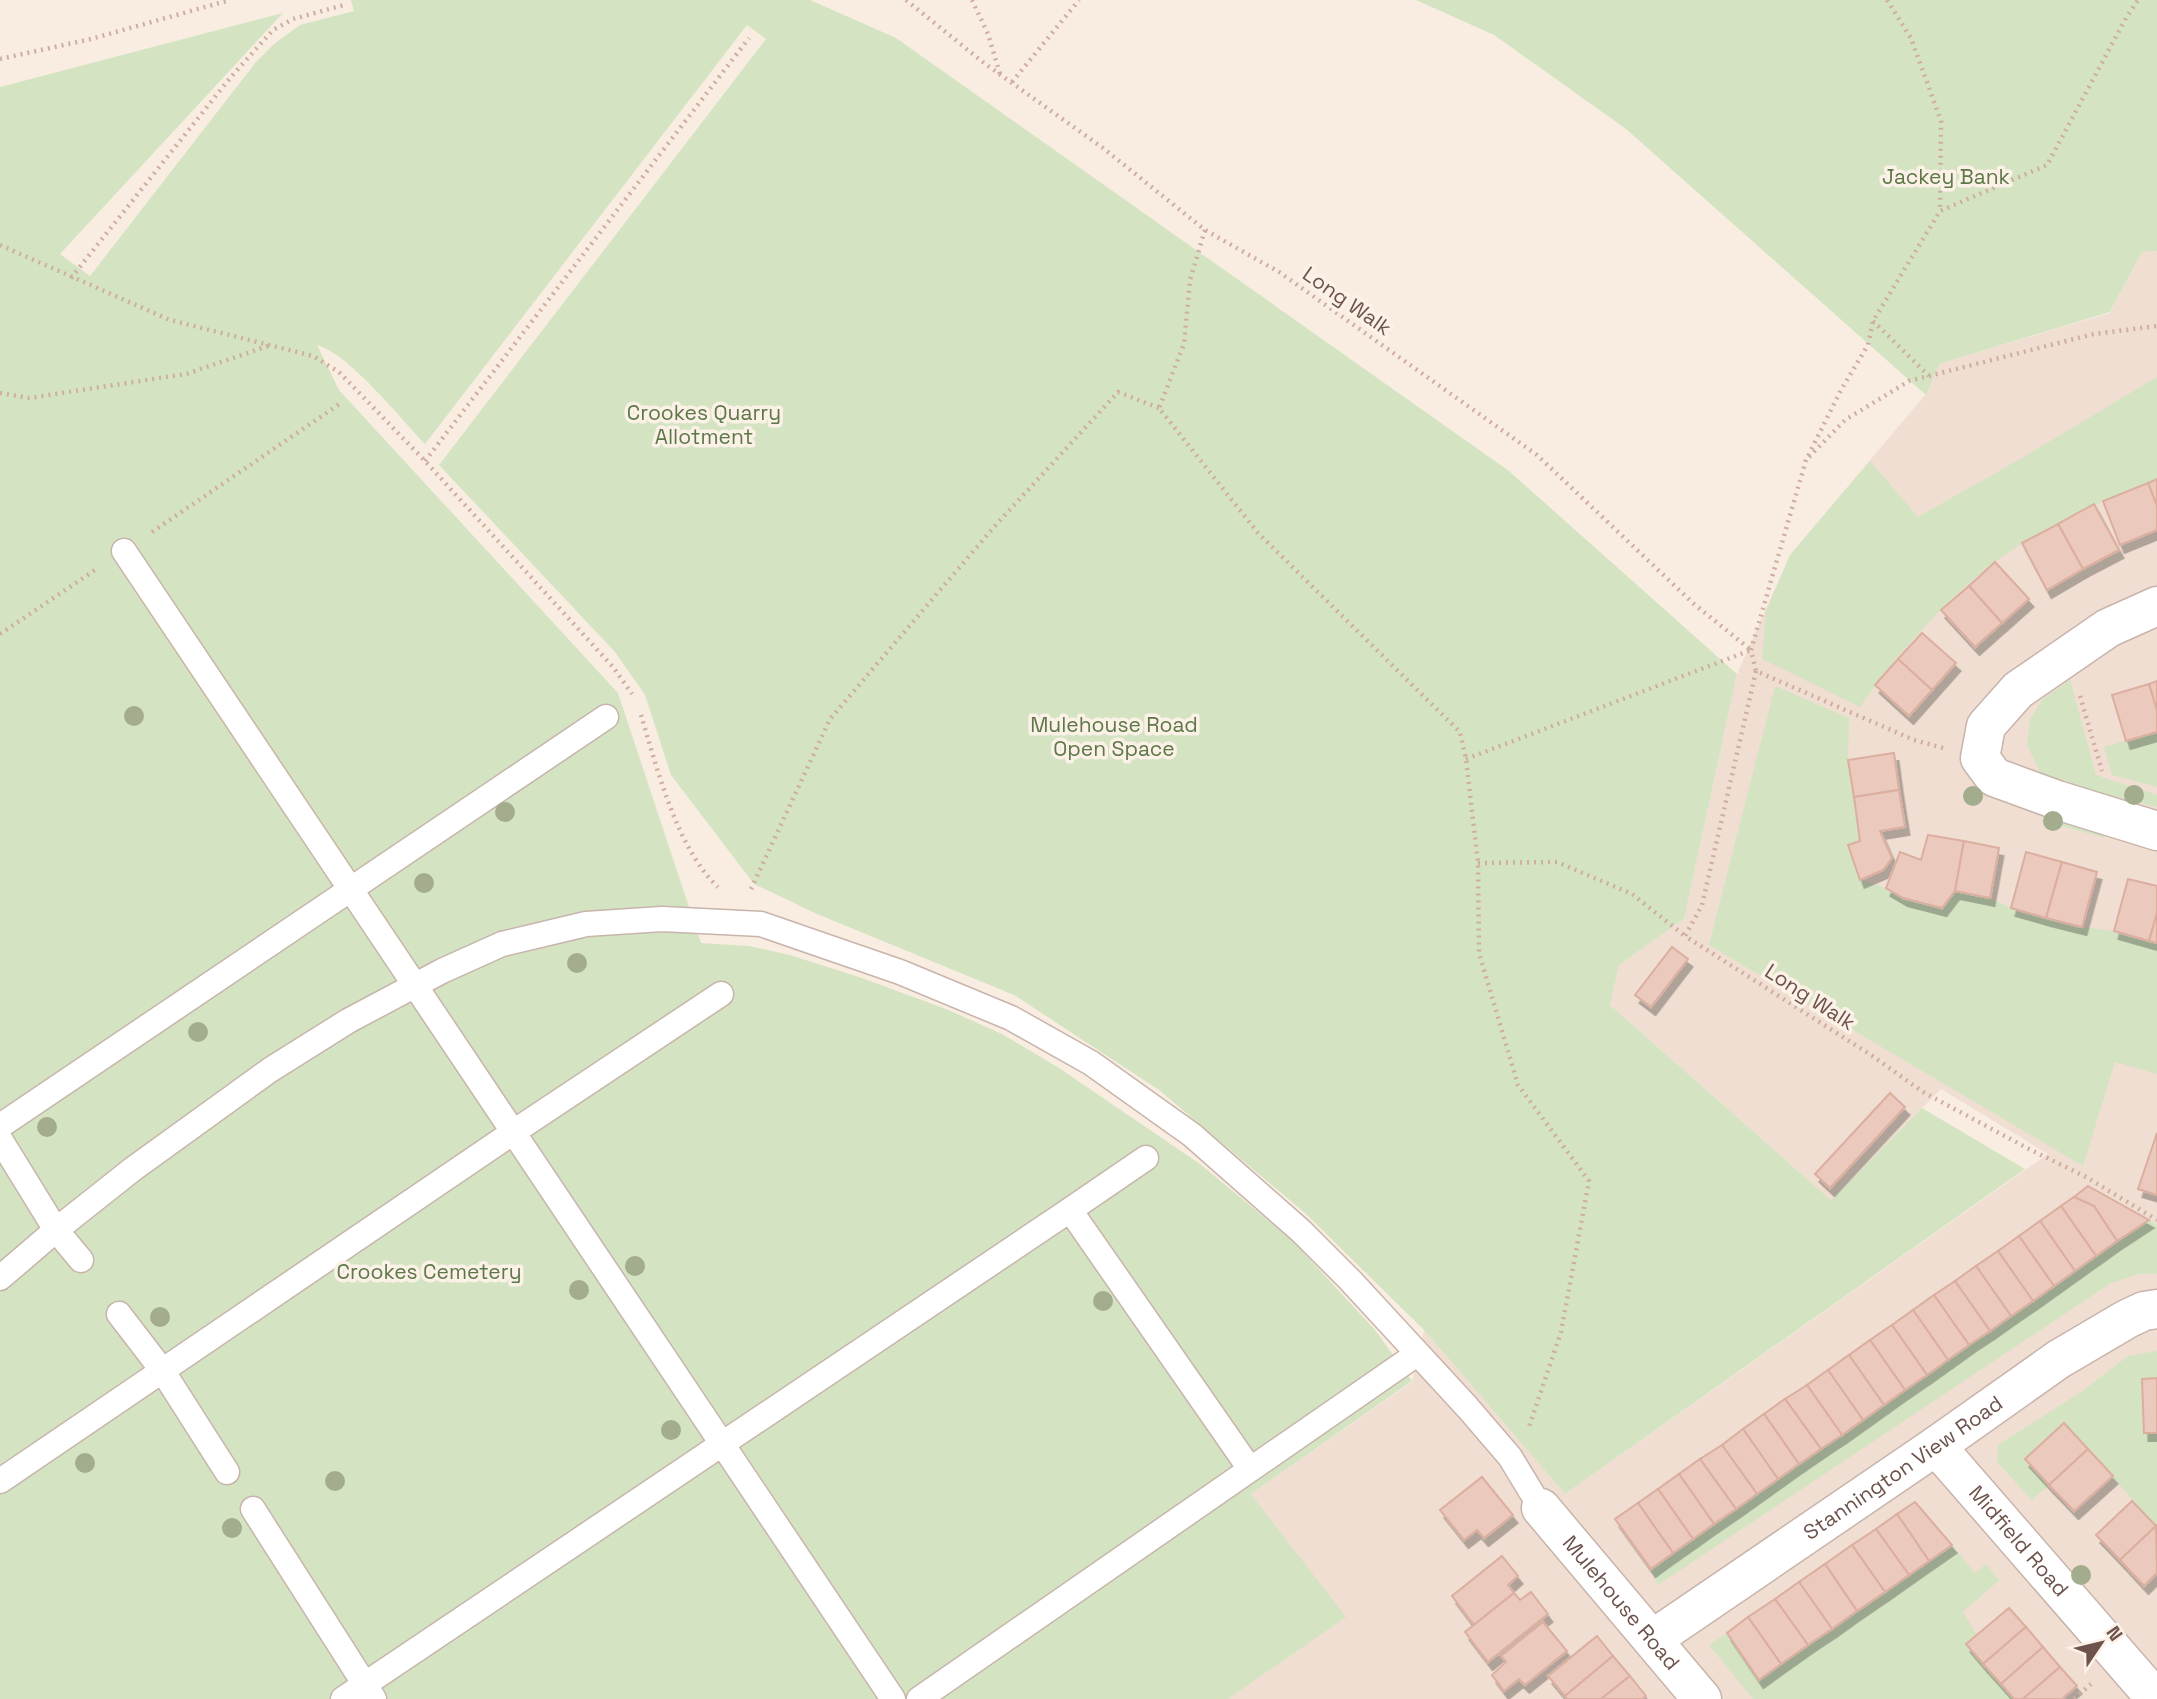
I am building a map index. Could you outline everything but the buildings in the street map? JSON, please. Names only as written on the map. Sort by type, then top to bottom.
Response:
[{"type":"street","points":[[2157,606],[2108,628],[2018,690],[1986,726],[1980,758],[1994,777],[2157,831]]},
{"type":"street","name":"Stannington View Road","points":[[1653,1639],[2059,1359],[2127,1319],[2144,1311],[2157,1309]]},
{"type":"street","name":"Midfield Road","points":[[1936,1446],[2156,1699]]},
{"type":"street","name":"Mulehouse Road","points":[[1541,1508],[1702,1699]]},
{"type":"lane","points":[[124,551],[893,1699]]},
{"type":"lane","points":[[0,1126],[606,717]]},
{"type":"lane","points":[[0,1278],[134,1169],[270,1070],[348,1021],[442,971],[502,944],[586,924],[662,919],[761,924],[962,996],[1052,1039],[1091,1063],[1192,1135],[1251,1184],[1340,1270],[1510,1457],[1541,1508]]},
{"type":"lane","points":[[0,1481],[515,1131],[721,995]]},
{"type":"lane","points":[[0,1139],[56,1230],[81,1260]]},
{"type":"lane","points":[[343,1699],[369,1692],[721,1444],[1146,1158]]},
{"type":"lane","points":[[1070,1210],[1250,1469]]},
{"type":"lane","points":[[119,1314],[162,1370],[227,1472]]},
{"type":"lane","points":[[919,1699],[1418,1354]]},
{"type":"lane","points":[[253,1509],[369,1692]]},
{"type":"path","points":[[0,59],[91,39],[230,0]]},
{"type":"path","name":"Long Walk","points":[[906,0],[1000,74],[1103,148],[1205,230],[1279,272],[1537,455],[1694,604],[1751,650]]},
{"type":"path","points":[[972,0],[988,34],[1000,74]]},
{"type":"path","points":[[1013,82],[1079,0]]},
{"type":"path","points":[[1685,936],[1702,905],[1756,671],[1751,650],[1806,460],[1841,390],[1868,345],[1873,321],[1940,211],[1941,121],[1912,38],[1887,0]]},
{"type":"path","points":[[1940,211],[2047,165],[2138,0]]},
{"type":"path","points":[[71,278],[230,78],[273,30],[293,19],[344,5]]},
{"type":"path","points":[[425,461],[749,38]]},
{"type":"path","points":[[1159,408],[1184,344],[1190,280],[1205,230]]},
{"type":"path","points":[[0,245],[170,320],[313,356],[339,372],[425,461],[613,667],[635,699]]},
{"type":"path","points":[[1873,321],[1929,376]]},
{"type":"path","points":[[1806,460],[1845,420],[1909,381],[2094,334],[2157,326]]},
{"type":"path","points":[[0,393],[29,398],[186,374],[269,346]]},
{"type":"path","points":[[742,907],[830,719],[994,527],[1118,392],[1159,408],[1258,533],[1460,732],[1466,759],[1478,863],[1479,953],[1518,1085],[1589,1181],[1561,1332],[1532,1423],[1510,1457]]},
{"type":"path","points":[[0,634],[341,403]]},
{"type":"path","points":[[1466,759],[1751,650]]},
{"type":"path","points":[[2068,655],[2102,773],[2113,776]]},
{"type":"path","points":[[1756,671],[1914,740],[1980,758]]},
{"type":"path","points":[[638,706],[680,829],[692,855],[715,884],[761,924]]},
{"type":"path","name":"Long Walk","points":[[1478,863],[1557,862],[1632,894],[1685,936],[1871,1055],[1923,1092],[2086,1177],[2157,1220]]},
{"type":"shaded area","points":[[2157,251],[2157,1699],[1228,1699],[1345,1617],[1251,1494],[1412,1382],[1424,1330],[1565,1494],[2048,1154],[1941,1089],[1831,1200],[1610,1005],[1619,965],[1684,919],[1737,674],[1790,555],[1925,395],[1938,364],[2110,313],[2142,252]]},
{"type":"green space","points":[[351,0],[810,0],[896,38],[1509,471],[1737,674],[1684,919],[1619,965],[1610,1005],[1831,1200],[1922,1108],[2025,1169],[1565,1494],[1424,1330],[1305,1213],[1159,1090],[1014,995],[817,914],[754,884],[671,775],[645,695],[615,652],[439,465],[766,39],[747,25],[425,444],[359,373],[330,351],[317,345],[339,390],[618,693],[701,943],[749,946],[790,955],[946,1009],[1002,1034],[1059,1068],[1200,1164],[1292,1240],[1375,1330],[1412,1381],[1251,1494],[1346,1617],[1228,1699],[0,1699],[0,87],[283,13],[60,254],[90,276],[256,62],[274,44],[300,25],[354,11]]},
{"type":"green space","name":"Jackey Bank","points":[[1416,0],[2157,0],[2157,251],[2142,252],[2110,312],[1939,364],[1926,395],[1626,129],[1494,35]]},
{"type":"green space","points":[[2157,377],[2157,479],[2037,534],[1999,559],[1933,618],[1893,663],[1860,707],[1762,659],[1766,611],[1790,555],[1870,461],[1918,517]]},
{"type":"green space","points":[[2070,680],[2096,775],[2157,795],[2157,807],[2089,790],[2040,772],[2027,745],[2030,719],[2043,699]]},
{"type":"green space","points":[[1775,686],[1849,718],[1848,760],[1860,841],[1848,846],[1860,880],[1886,888],[1903,898],[1942,908],[1955,891],[1990,898],[2011,908],[2082,927],[2114,931],[2157,943],[2157,1074],[2115,1062],[2083,1166],[1709,945]]},
{"type":"green space","points":[[2157,732],[2157,787],[2112,775],[2104,747]]},
{"type":"green space","points":[[2044,817],[2105,833],[2105,838],[2043,821]]},
{"type":"green space","points":[[2149,1220],[2157,1225],[2157,1274],[2139,1274],[2111,1283],[1658,1585],[1651,1569]]},
{"type":"green space","points":[[2157,1351],[2157,1378],[2142,1379],[2144,1433],[2157,1433],[2157,1527],[2064,1423],[2025,1458],[2049,1485],[2032,1500],[1997,1462],[1998,1445],[2081,1392],[2128,1356]]},
{"type":"green space","points":[[1952,1545],[1975,1573],[1986,1564],[1999,1580],[1963,1612],[1977,1635],[1966,1644],[2014,1699],[1753,1699],[1709,1645],[1727,1633],[1759,1679]]},
{"type":"park label","name":"Crookes Quarry Allotment","points":[[704,425]]},
{"type":"park label","name":"Mulehouse Road Open Space","points":[[1114,737]]},
{"type":"park label","name":"Crookes Cemetery","points":[[429,1272]]}]
